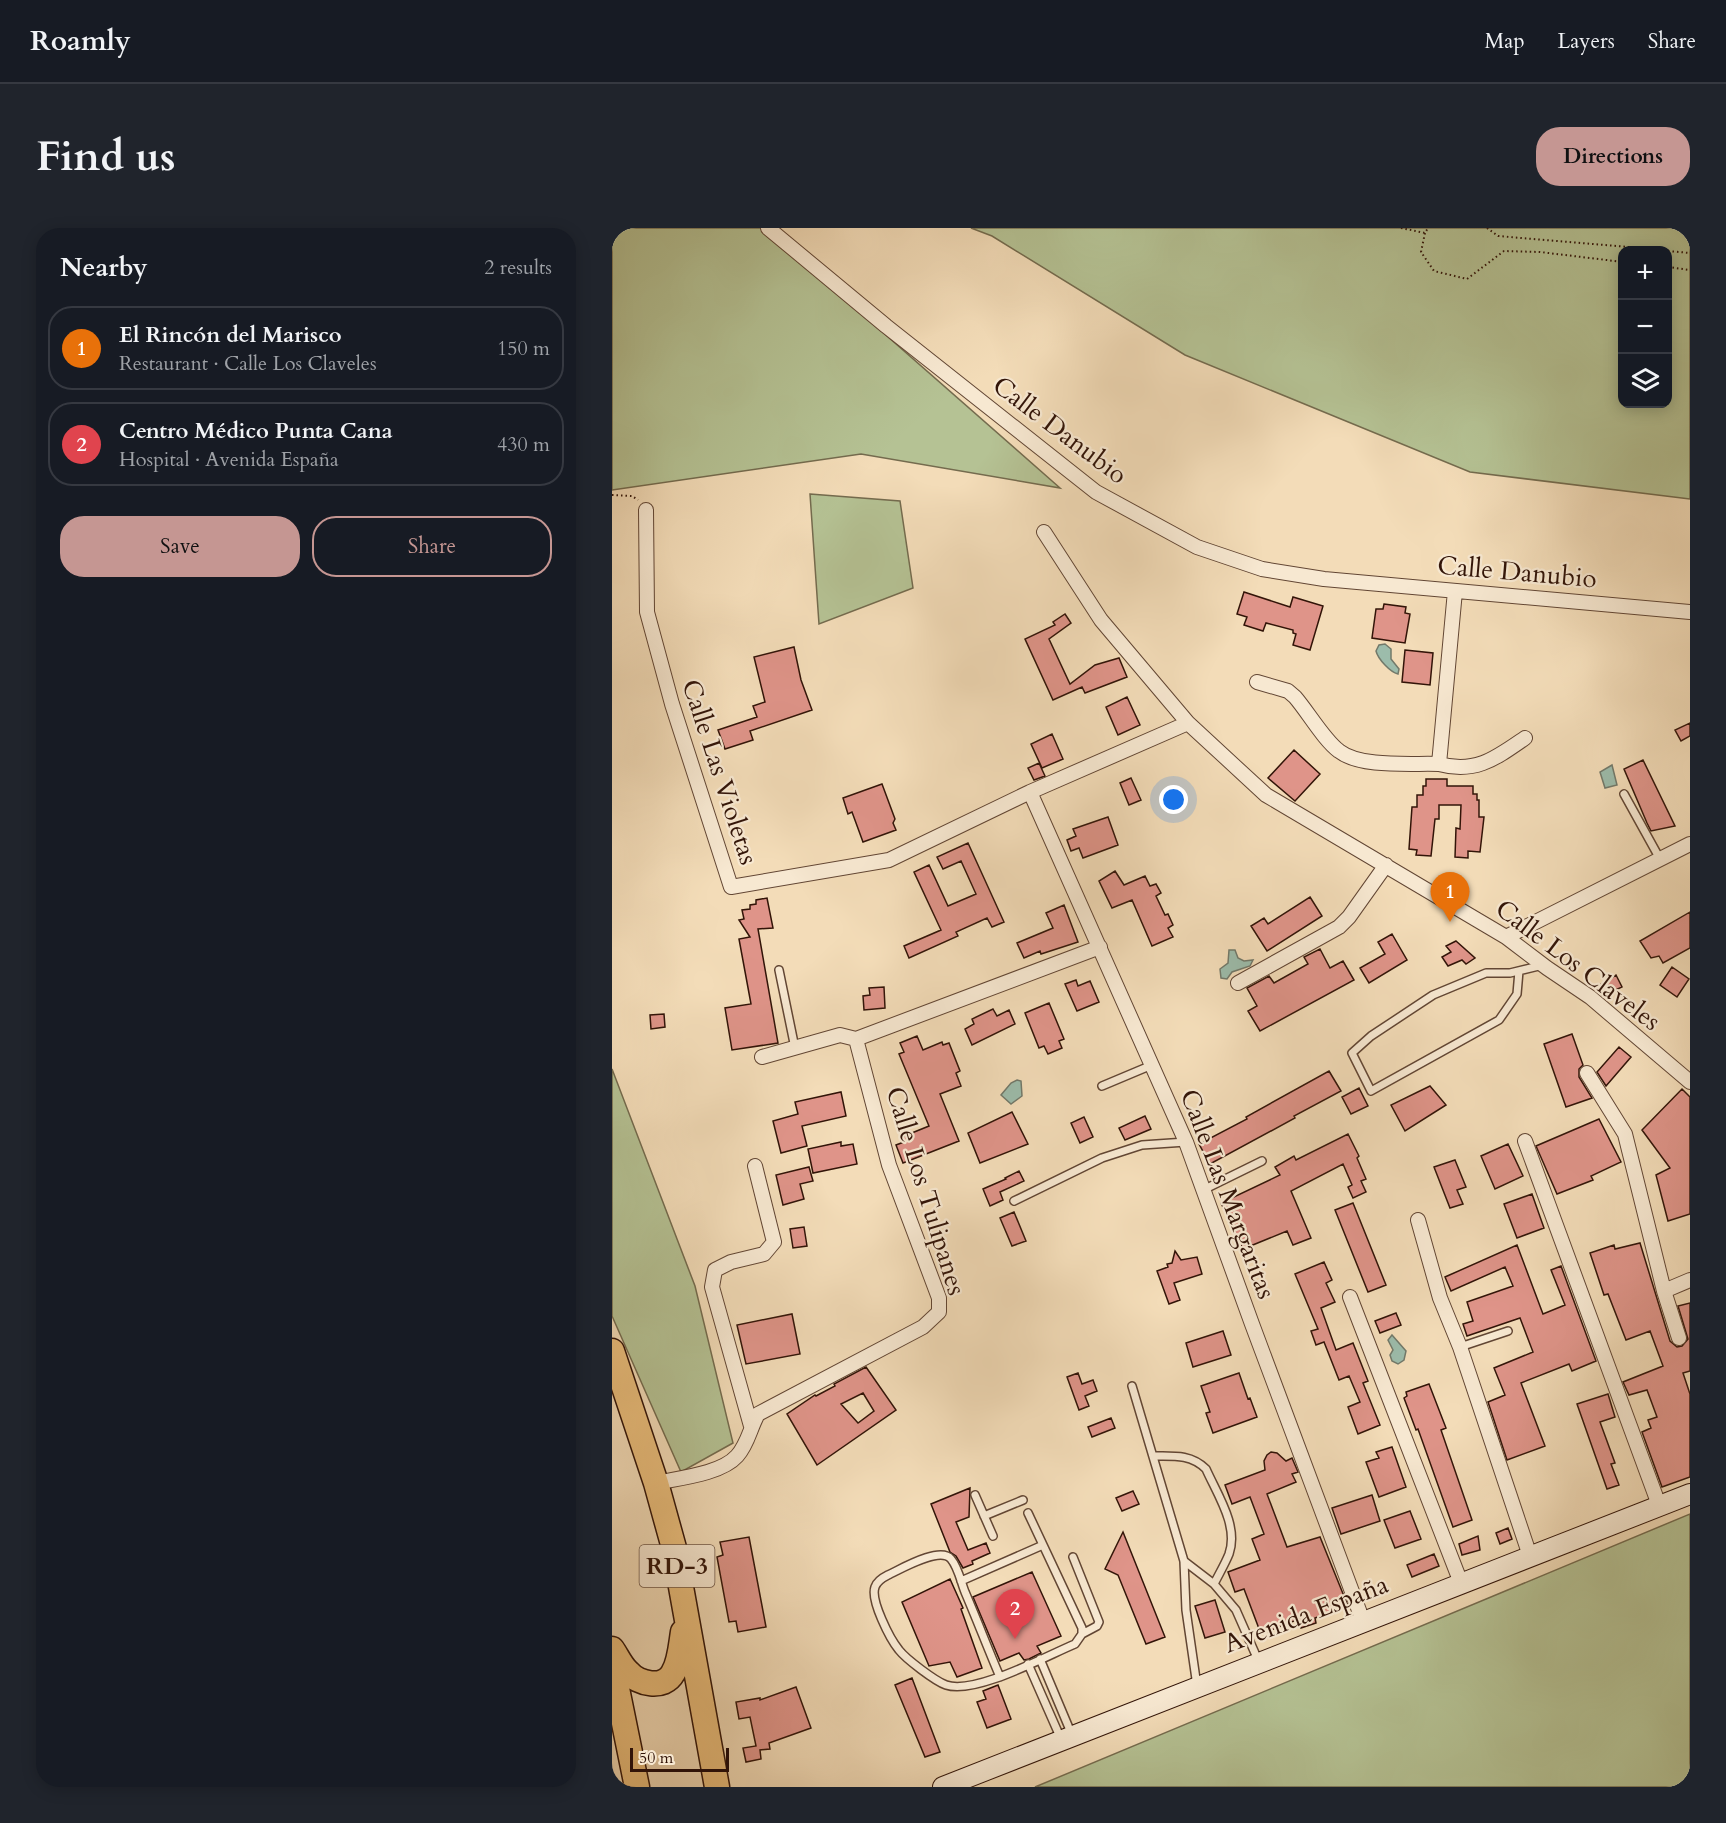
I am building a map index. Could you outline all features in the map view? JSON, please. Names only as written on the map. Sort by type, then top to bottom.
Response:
[{"type":"highway","name":"RD-3","points":[[612,1351],[656,1483],[674,1548],[717,1787]]},
{"type":"highway","points":[[612,1649],[628,1673],[641,1681],[662,1682],[674,1673],[685,1615]]},
{"type":"highway","points":[[612,1664],[635,1781]]},
{"type":"highway","points":[[712,1751],[728,1787]]},
{"type":"street","name":"Calle Danubio","points":[[768,228],[886,326],[1096,492],[1197,547],[1262,569],[1324,579],[1690,612]]},
{"type":"street","name":"Calle Las Violetas","points":[[646,510],[647,612],[672,705],[731,887],[890,860],[1030,792],[1188,723]]},
{"type":"street","name":"Calle Los Claveles","points":[[1044,532],[1101,620],[1188,723],[1266,795],[1506,937],[1590,997],[1690,1082]]},
{"type":"street","points":[[1439,764],[1455,591]]},
{"type":"street","points":[[1257,682],[1288,691],[1337,750],[1350,758],[1465,768],[1496,758],[1525,738]]},
{"type":"street","name":"Calle Las Margaritas","points":[[1030,792],[1205,1189],[1252,1324],[1364,1621]]},
{"type":"street","points":[[1506,937],[1690,844]]},
{"type":"street","points":[[1238,983],[1339,927],[1349,917],[1386,866]]},
{"type":"street","points":[[762,1058],[840,1035],[856,1039],[1100,947]]},
{"type":"street","name":"Calle Los Tulipanes","points":[[656,1483],[715,1470],[736,1458],[758,1414],[923,1327],[939,1312],[939,1298],[889,1165],[856,1039]]},
{"type":"street","points":[[1587,1073],[1625,1134],[1664,1291],[1679,1338]]},
{"type":"street","points":[[1525,1141],[1659,1505]]},
{"type":"street","points":[[751,1426],[712,1287],[715,1270],[764,1254],[774,1242],[755,1166]]},
{"type":"street","points":[[1418,1220],[1440,1298],[1460,1347],[1530,1556]]},
{"type":"street","points":[[1664,1291],[1690,1280]]},
{"type":"street","points":[[1350,1297],[1461,1583]]},
{"type":"street","name":"Avenida España","points":[[943,1787],[1690,1494]]},
{"type":"lane","points":[[1624,794],[1660,859]]},
{"type":"lane","points":[[1519,971],[1517,994],[1498,1020],[1371,1091],[1352,1053],[1371,1036],[1433,995],[1486,973],[1519,971],[1544,965]]},
{"type":"lane","points":[[779,970],[795,1048]]},
{"type":"lane","points":[[1102,1086],[1152,1065]]},
{"type":"lane","points":[[1014,1201],[1102,1158],[1142,1145],[1186,1142]]},
{"type":"lane","points":[[1205,1189],[1262,1161]]},
{"type":"lane","points":[[1460,1347],[1508,1331]]},
{"type":"lane","points":[[1132,1386],[1184,1561],[1186,1610],[1197,1686]]},
{"type":"lane","points":[[1153,1456],[1183,1456],[1199,1461],[1206,1469],[1230,1526],[1232,1537],[1229,1553],[1214,1584]]},
{"type":"lane","points":[[975,1496],[993,1536]]},
{"type":"lane","points":[[984,1516],[1023,1500]]},
{"type":"lane","points":[[1028,1513],[1082,1628],[1082,1634]]},
{"type":"lane","points":[[961,1581],[1043,1545]]},
{"type":"lane","points":[[1000,1677],[961,1581],[951,1559],[945,1554],[934,1555],[881,1578],[874,1588],[874,1599],[884,1624],[899,1650],[914,1665],[946,1685],[961,1687],[978,1685],[1000,1677],[1075,1644],[1082,1634],[1097,1626],[1099,1622],[1073,1557]]},
{"type":"lane","points":[[1184,1561],[1214,1584],[1236,1610],[1258,1662]]},
{"type":"lane","points":[[1040,1659],[1067,1737]]},
{"type":"lane","points":[[1028,1664],[1067,1737]]},
{"type":"path","points":[[1401,228],[1425,233]]},
{"type":"path","points":[[1428,228],[1421,252],[1434,271],[1467,279],[1504,251],[1540,252],[1618,261]]},
{"type":"path","points":[[1487,228],[1498,236],[1618,247]]},
{"type":"path","points":[[1672,252],[1690,253]]},
{"type":"path","points":[[1672,268],[1690,270]]},
{"type":"path","points":[[612,495],[632,496],[640,501],[646,510]]},
{"type":"shaded area","points":[[612,228],[764,228],[1060,488],[861,454],[612,490]]},
{"type":"shaded area","points":[[971,228],[1690,228],[1690,499],[1470,472],[1185,355],[992,236]]},
{"type":"shaded area","points":[[810,494],[900,501],[913,588],[819,624]]},
{"type":"shaded area","points":[[1385,644],[1391,649],[1391,659],[1399,669],[1398,674],[1388,668],[1377,654],[1379,645]]},
{"type":"shaded area","points":[[1612,765],[1617,785],[1605,788],[1600,772]]},
{"type":"shaded area","points":[[1229,950],[1235,950],[1238,958],[1244,961],[1253,960],[1250,966],[1232,972],[1227,979],[1221,978],[1220,969],[1228,963]]},
{"type":"shaded area","points":[[612,1069],[695,1286],[733,1443],[681,1472],[612,1316]]},
{"type":"shaded area","points":[[1021,1081],[1022,1096],[1011,1104],[1001,1095],[1011,1083]]},
{"type":"shaded area","points":[[1392,1335],[1406,1351],[1404,1360],[1398,1364],[1392,1361],[1390,1355],[1393,1350],[1388,1340]]},
{"type":"shaded area","points":[[1690,1514],[1690,1787],[1035,1787]]},
{"type":"building","points":[[1244,592],[1290,607],[1293,597],[1323,606],[1310,650],[1293,645],[1296,634],[1293,630],[1266,623],[1263,631],[1244,625],[1247,617],[1237,614]]},
{"type":"building","points":[[1384,604],[1406,607],[1405,613],[1410,614],[1405,643],[1372,638],[1376,609],[1383,609]]},
{"type":"building","points":[[1065,614],[1071,623],[1049,639],[1070,684],[1095,665],[1119,658],[1127,677],[1085,693],[1082,687],[1053,700],[1025,639],[1055,625],[1053,622]]},
{"type":"building","points":[[794,647],[801,680],[812,710],[750,731],[753,740],[725,749],[718,730],[757,717],[753,706],[765,702],[754,657]]},
{"type":"building","points":[[1405,650],[1433,653],[1430,685],[1402,682]]},
{"type":"building","points":[[1127,697],[1140,725],[1118,735],[1106,707]]},
{"type":"building","points":[[1690,723],[1690,736],[1681,741],[1675,730]]},
{"type":"building","points":[[1052,734],[1063,759],[1042,768],[1031,744]]},
{"type":"building","points":[[1294,750],[1320,774],[1295,801],[1268,778]]},
{"type":"building","points":[[1643,760],[1675,826],[1651,831],[1647,823],[1624,769]]},
{"type":"building","points":[[1039,763],[1045,776],[1034,780],[1028,768]]},
{"type":"building","points":[[1131,778],[1141,800],[1129,805],[1120,783]]},
{"type":"building","points":[[1426,779],[1447,779],[1447,786],[1473,786],[1473,794],[1477,794],[1477,800],[1479,800],[1479,817],[1484,817],[1480,852],[1468,851],[1468,858],[1455,857],[1456,828],[1460,829],[1461,805],[1439,805],[1439,819],[1435,819],[1431,856],[1416,855],[1417,850],[1409,849],[1412,807],[1417,807],[1417,795],[1423,795]]},
{"type":"building","points":[[882,784],[895,819],[893,823],[896,830],[863,842],[852,812],[848,814],[843,798]]},
{"type":"building","points":[[1108,817],[1118,845],[1083,858],[1079,848],[1071,851],[1067,840],[1076,836],[1073,829]]},
{"type":"building","points":[[968,843],[1004,922],[992,927],[987,918],[956,932],[958,936],[909,958],[904,946],[941,930],[914,872],[929,865],[948,906],[976,894],[961,861],[943,869],[937,857]]},
{"type":"building","points":[[1115,871],[1124,885],[1145,876],[1150,886],[1156,884],[1161,893],[1156,896],[1165,915],[1168,914],[1173,925],[1168,928],[1173,937],[1152,946],[1132,900],[1112,908],[1099,881]]},
{"type":"building","points":[[1310,897],[1322,916],[1267,951],[1251,926],[1264,918],[1268,924]]},
{"type":"building","points":[[767,898],[773,928],[758,929],[778,1043],[732,1050],[725,1008],[751,1004],[739,939],[750,937],[739,920],[744,919],[742,910],[750,909],[750,905],[756,904],[756,900]]},
{"type":"building","points":[[1064,905],[1078,942],[1041,954],[1040,951],[1024,958],[1017,943],[1053,928],[1046,913]]},
{"type":"building","points":[[1690,912],[1690,948],[1663,963],[1659,956],[1651,958],[1640,941]]},
{"type":"building","points":[[1392,934],[1407,960],[1369,983],[1360,968],[1385,954],[1378,942]]},
{"type":"building","points":[[1456,941],[1475,958],[1466,964],[1462,960],[1448,966],[1442,957],[1451,952],[1446,946]]},
{"type":"building","points":[[1320,949],[1330,968],[1343,961],[1354,980],[1260,1031],[1248,1011],[1257,1006],[1247,988],[1269,976],[1274,983],[1308,964],[1304,957]]},
{"type":"building","points":[[1672,967],[1689,979],[1677,997],[1660,985]]},
{"type":"building","points":[[1616,975],[1622,987],[1603,996],[1595,988]]},
{"type":"building","points":[[1076,980],[1078,986],[1090,981],[1099,1002],[1077,1011],[1065,984]]},
{"type":"building","points":[[884,987],[885,1008],[864,1010],[863,996],[870,995],[869,988]]},
{"type":"building","points":[[1049,1003],[1064,1039],[1059,1041],[1062,1048],[1048,1054],[1044,1046],[1039,1048],[1025,1013]]},
{"type":"building","points":[[993,1009],[997,1016],[1009,1010],[1015,1024],[972,1045],[965,1029],[974,1024],[972,1019]]},
{"type":"building","points":[[664,1014],[665,1027],[651,1029],[650,1015]]},
{"type":"building","points":[[1572,1034],[1583,1065],[1579,1069],[1579,1077],[1592,1098],[1566,1107],[1544,1044]]},
{"type":"building","points":[[917,1036],[923,1050],[942,1042],[943,1045],[949,1043],[960,1071],[956,1073],[961,1086],[940,1094],[959,1141],[903,1163],[896,1145],[904,1142],[902,1137],[929,1126],[899,1054],[904,1052],[900,1043]]},
{"type":"building","points":[[1619,1047],[1631,1057],[1606,1086],[1597,1072]]},
{"type":"building","points":[[1329,1071],[1341,1091],[1210,1164],[1199,1144]]},
{"type":"building","points":[[1430,1086],[1446,1105],[1405,1131],[1391,1105]]},
{"type":"building","points":[[1359,1088],[1368,1106],[1351,1114],[1342,1097]]},
{"type":"building","points":[[1682,1089],[1690,1097],[1690,1214],[1668,1221],[1656,1175],[1670,1168],[1642,1130]]},
{"type":"building","points":[[841,1092],[846,1116],[802,1126],[807,1146],[781,1153],[773,1121],[798,1114],[795,1102]]},
{"type":"building","points":[[1012,1112],[1028,1144],[980,1163],[968,1133]]},
{"type":"building","points":[[1145,1116],[1151,1129],[1125,1140],[1119,1128]]},
{"type":"building","points":[[1084,1117],[1093,1137],[1080,1143],[1071,1123]]},
{"type":"building","points":[[1599,1119],[1621,1162],[1591,1176],[1593,1180],[1557,1194],[1536,1146]]},
{"type":"building","points":[[1348,1134],[1359,1156],[1357,1158],[1366,1179],[1361,1181],[1366,1192],[1353,1198],[1348,1187],[1352,1185],[1343,1164],[1291,1191],[1311,1238],[1293,1245],[1287,1231],[1243,1249],[1221,1203],[1280,1175],[1275,1167],[1294,1156],[1296,1160]]},
{"type":"building","points":[[841,1142],[841,1146],[853,1144],[857,1164],[813,1173],[808,1149]]},
{"type":"building","points":[[1508,1144],[1523,1176],[1495,1189],[1481,1156]]},
{"type":"building","points":[[1455,1160],[1466,1187],[1457,1190],[1463,1204],[1450,1208],[1434,1167]]},
{"type":"building","points":[[809,1167],[813,1181],[800,1184],[804,1199],[783,1205],[776,1175]]},
{"type":"building","points":[[1019,1171],[1024,1181],[1000,1192],[1003,1200],[990,1206],[983,1189]]},
{"type":"building","points":[[1532,1194],[1544,1228],[1517,1238],[1504,1204]]},
{"type":"building","points":[[1353,1203],[1386,1285],[1368,1292],[1335,1210]]},
{"type":"building","points":[[1014,1212],[1026,1241],[1012,1246],[1000,1218]]},
{"type":"building","points":[[804,1227],[807,1246],[793,1248],[790,1229]]},
{"type":"building","points":[[1640,1243],[1670,1341],[1677,1347],[1682,1346],[1688,1339],[1678,1306],[1690,1303],[1690,1371],[1683,1373],[1690,1394],[1690,1477],[1662,1487],[1642,1432],[1651,1428],[1648,1420],[1657,1417],[1647,1390],[1629,1395],[1623,1382],[1663,1366],[1650,1331],[1626,1340],[1608,1294],[1604,1295],[1590,1253],[1614,1245],[1615,1249]]},
{"type":"building","points":[[1517,1245],[1543,1314],[1565,1305],[1551,1270],[1561,1266],[1596,1361],[1572,1371],[1569,1364],[1521,1383],[1545,1446],[1507,1460],[1488,1402],[1505,1395],[1494,1368],[1533,1352],[1520,1318],[1467,1336],[1463,1324],[1473,1321],[1467,1302],[1513,1286],[1505,1267],[1451,1291],[1445,1277]]},
{"type":"building","points":[[1175,1251],[1181,1260],[1197,1257],[1202,1274],[1174,1283],[1180,1300],[1169,1304],[1157,1271],[1172,1263]]},
{"type":"building","points":[[1324,1262],[1332,1280],[1326,1283],[1335,1302],[1321,1308],[1336,1350],[1353,1343],[1368,1381],[1363,1383],[1380,1425],[1358,1434],[1348,1407],[1360,1402],[1349,1376],[1339,1380],[1324,1342],[1316,1345],[1311,1331],[1318,1329],[1295,1274]]},
{"type":"building","points":[[1396,1313],[1401,1325],[1380,1333],[1375,1321]]},
{"type":"building","points":[[792,1314],[800,1354],[746,1364],[737,1325]]},
{"type":"building","points":[[1223,1331],[1231,1355],[1193,1367],[1186,1343]]},
{"type":"building","points":[[866,1367],[896,1410],[817,1465],[787,1414],[815,1395],[835,1386],[834,1384]],"holes":[[[863,1393],[874,1411],[858,1423],[841,1404]]]},
{"type":"building","points":[[1078,1373],[1082,1384],[1093,1380],[1097,1391],[1085,1396],[1089,1406],[1079,1410],[1067,1377]]},
{"type":"building","points":[[1239,1373],[1257,1417],[1213,1433],[1206,1413],[1210,1412],[1201,1386]]},
{"type":"building","points":[[1429,1384],[1446,1428],[1441,1430],[1472,1520],[1453,1527],[1418,1429],[1416,1430],[1404,1398],[1407,1396],[1406,1392]]},
{"type":"building","points":[[1608,1394],[1615,1417],[1600,1422],[1615,1463],[1611,1464],[1619,1485],[1607,1489],[1577,1404]]},
{"type":"building","points":[[1111,1418],[1115,1428],[1092,1437],[1088,1427]]},
{"type":"building","points":[[1392,1447],[1406,1487],[1379,1497],[1366,1462],[1379,1458],[1376,1452]]},
{"type":"building","points":[[1271,1452],[1277,1453],[1286,1461],[1292,1458],[1298,1472],[1292,1474],[1296,1482],[1267,1494],[1287,1547],[1320,1537],[1348,1606],[1315,1618],[1316,1623],[1301,1628],[1299,1619],[1261,1634],[1244,1589],[1235,1592],[1228,1572],[1260,1560],[1252,1539],[1264,1534],[1250,1497],[1232,1504],[1225,1485],[1265,1470],[1264,1461]]},
{"type":"building","points":[[970,1488],[969,1517],[956,1522],[968,1550],[986,1543],[990,1553],[963,1568],[956,1556],[950,1552],[931,1504]]},
{"type":"building","points":[[1133,1491],[1139,1504],[1122,1511],[1116,1498]]},
{"type":"building","points":[[1372,1495],[1380,1521],[1341,1534],[1332,1508]]},
{"type":"building","points":[[1410,1511],[1421,1539],[1395,1548],[1384,1520]]},
{"type":"building","points":[[1508,1528],[1512,1539],[1500,1544],[1496,1533]]},
{"type":"building","points":[[1123,1532],[1165,1637],[1146,1644],[1118,1575],[1105,1569]]},
{"type":"building","points":[[1478,1536],[1480,1550],[1462,1555],[1459,1544]]},
{"type":"building","points":[[749,1537],[766,1627],[738,1632],[736,1621],[729,1622],[717,1557],[723,1555],[720,1542]]},
{"type":"building","points":[[1434,1554],[1439,1566],[1412,1577],[1407,1565]]},
{"type":"building","points":[[1032,1572],[1061,1636],[1037,1646],[1041,1653],[1029,1659],[1024,1660],[1019,1653],[1000,1661],[973,1597]]},
{"type":"building","points":[[950,1579],[963,1608],[961,1609],[982,1668],[957,1677],[950,1662],[929,1666],[902,1602]]},
{"type":"building","points":[[1215,1600],[1225,1632],[1205,1638],[1195,1606]]},
{"type":"building","points":[[912,1678],[940,1752],[925,1757],[895,1685]]},
{"type":"building","points":[[998,1685],[1011,1719],[987,1728],[977,1702],[986,1699],[983,1691]]},
{"type":"building","points":[[796,1687],[811,1728],[769,1743],[770,1749],[760,1750],[761,1759],[746,1762],[743,1748],[756,1746],[750,1717],[739,1719],[736,1702],[760,1698],[760,1700]]},
{"type":"place","name":"El Rincón del Marisco","points":[[1450,922]]},
{"type":"place","name":"Centro Médico Punta Cana","points":[[1015,1639]]}]
